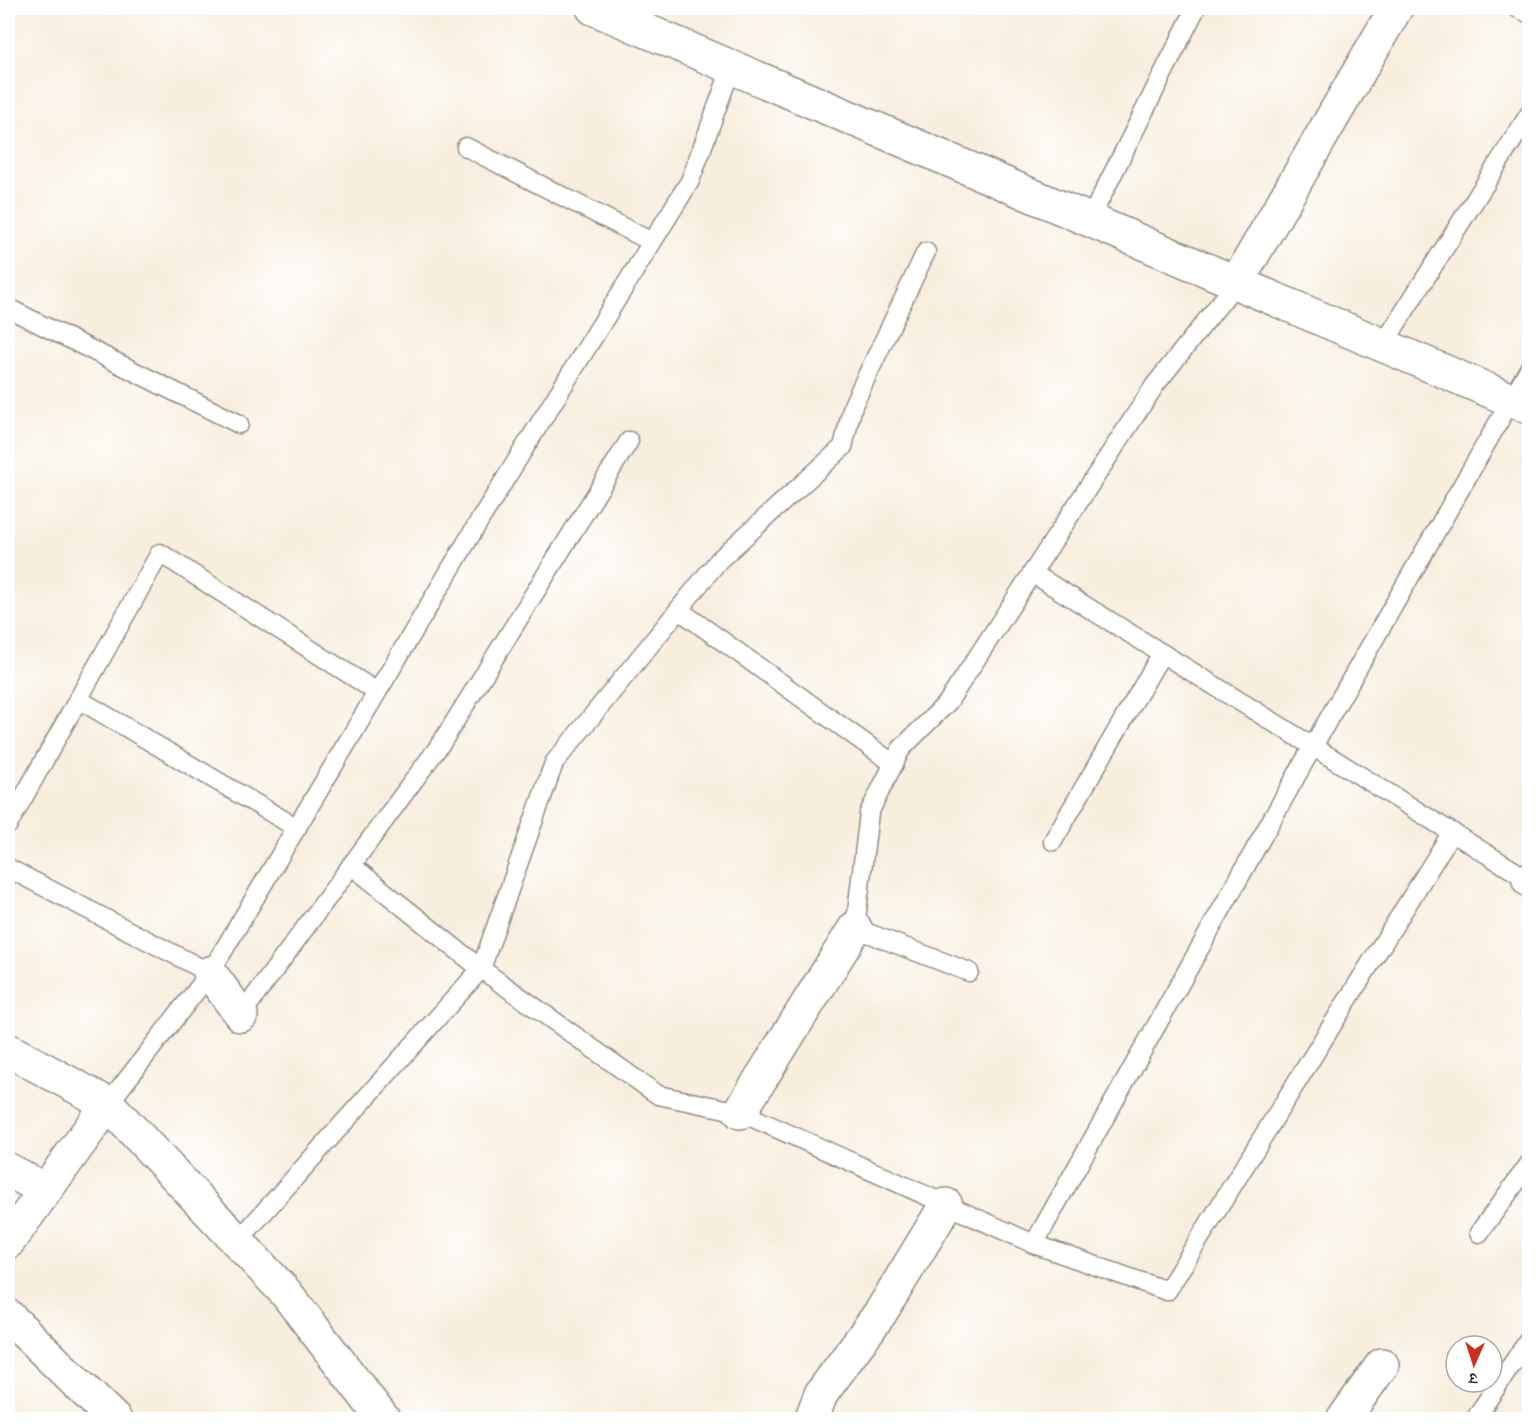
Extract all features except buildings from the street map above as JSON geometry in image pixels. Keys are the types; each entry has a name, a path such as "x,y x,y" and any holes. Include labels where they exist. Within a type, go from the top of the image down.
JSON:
{"street":[{"path":"593,8 1521,404"},
{"path":"1237,282 1396,8"},
{"path":"740,1112 855,927"},
{"path":"210,973 241,1015"},
{"path":"8,1050 108,1104 286,1293 384,1419"},
{"path":"8,1242 108,1104"},
{"path":"8,1170 45,1190"},
{"path":"811,1419 821,1394 881,1312 945,1205"},
{"path":"8,1316 115,1419"},
{"path":"1343,1419 1382,1365"}],"lane":[{"path":"1090,219 1195,8"},
{"path":"1517,8 1530,14"},
{"path":"108,1104 210,973 478,523 690,181 732,66"},
{"path":"1383,345 1530,113"},
{"path":"466,147 652,242"},
{"path":"238,1241 481,969 554,764 719,560 843,447 853,405 926,252"},
{"path":"969,972 855,927 869,813 901,749 948,702 1155,385 1237,282"},
{"path":"8,308 239,424"},
{"path":"1034,1244 1313,746 1521,404 1530,367"},
{"path":"241,1015 442,742 629,441"},
{"path":"8,825 160,553 377,692"},
{"path":"1032,573 1529,880"},
{"path":"679,610 894,764"},
{"path":"1053,841 1162,653"},
{"path":"78,699 297,828"},
{"path":"351,865 481,969 658,1095 740,1112 1034,1244 1167,1291 1452,832"},
{"path":"8,868 210,973"},
{"path":"1479,1233 1530,1163"},
{"path":"1474,1419 1530,1338"}]}
